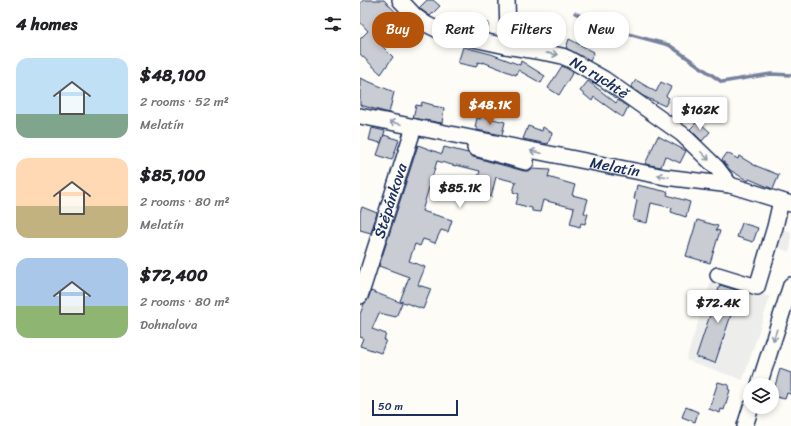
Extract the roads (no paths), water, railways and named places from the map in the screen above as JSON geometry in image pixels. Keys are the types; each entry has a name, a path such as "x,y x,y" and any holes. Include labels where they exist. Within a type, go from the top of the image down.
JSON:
{"street":[{"name":"Na rychtě","path":"400,0 415,16 438,30 462,37 497,44"},
{"path":"507,0 507,12"},
{"name":"Na rychtě","path":"517,48 562,56 604,79 682,134 717,168 730,185"},
{"name":"Melatín","path":"360,116 665,177 730,185 786,202"},
{"name":"Štěpánkova","path":"360,296 414,127"},
{"name":"Melatín","path":"437,131 448,141 526,162"},
{"path":"718,275 757,287 776,227 786,202"},
{"path":"760,378 791,284"},
{"path":"745,426 749,414"}],"waterway":[{"path":"629,34 669,45 722,82 771,74 791,75"}]}
